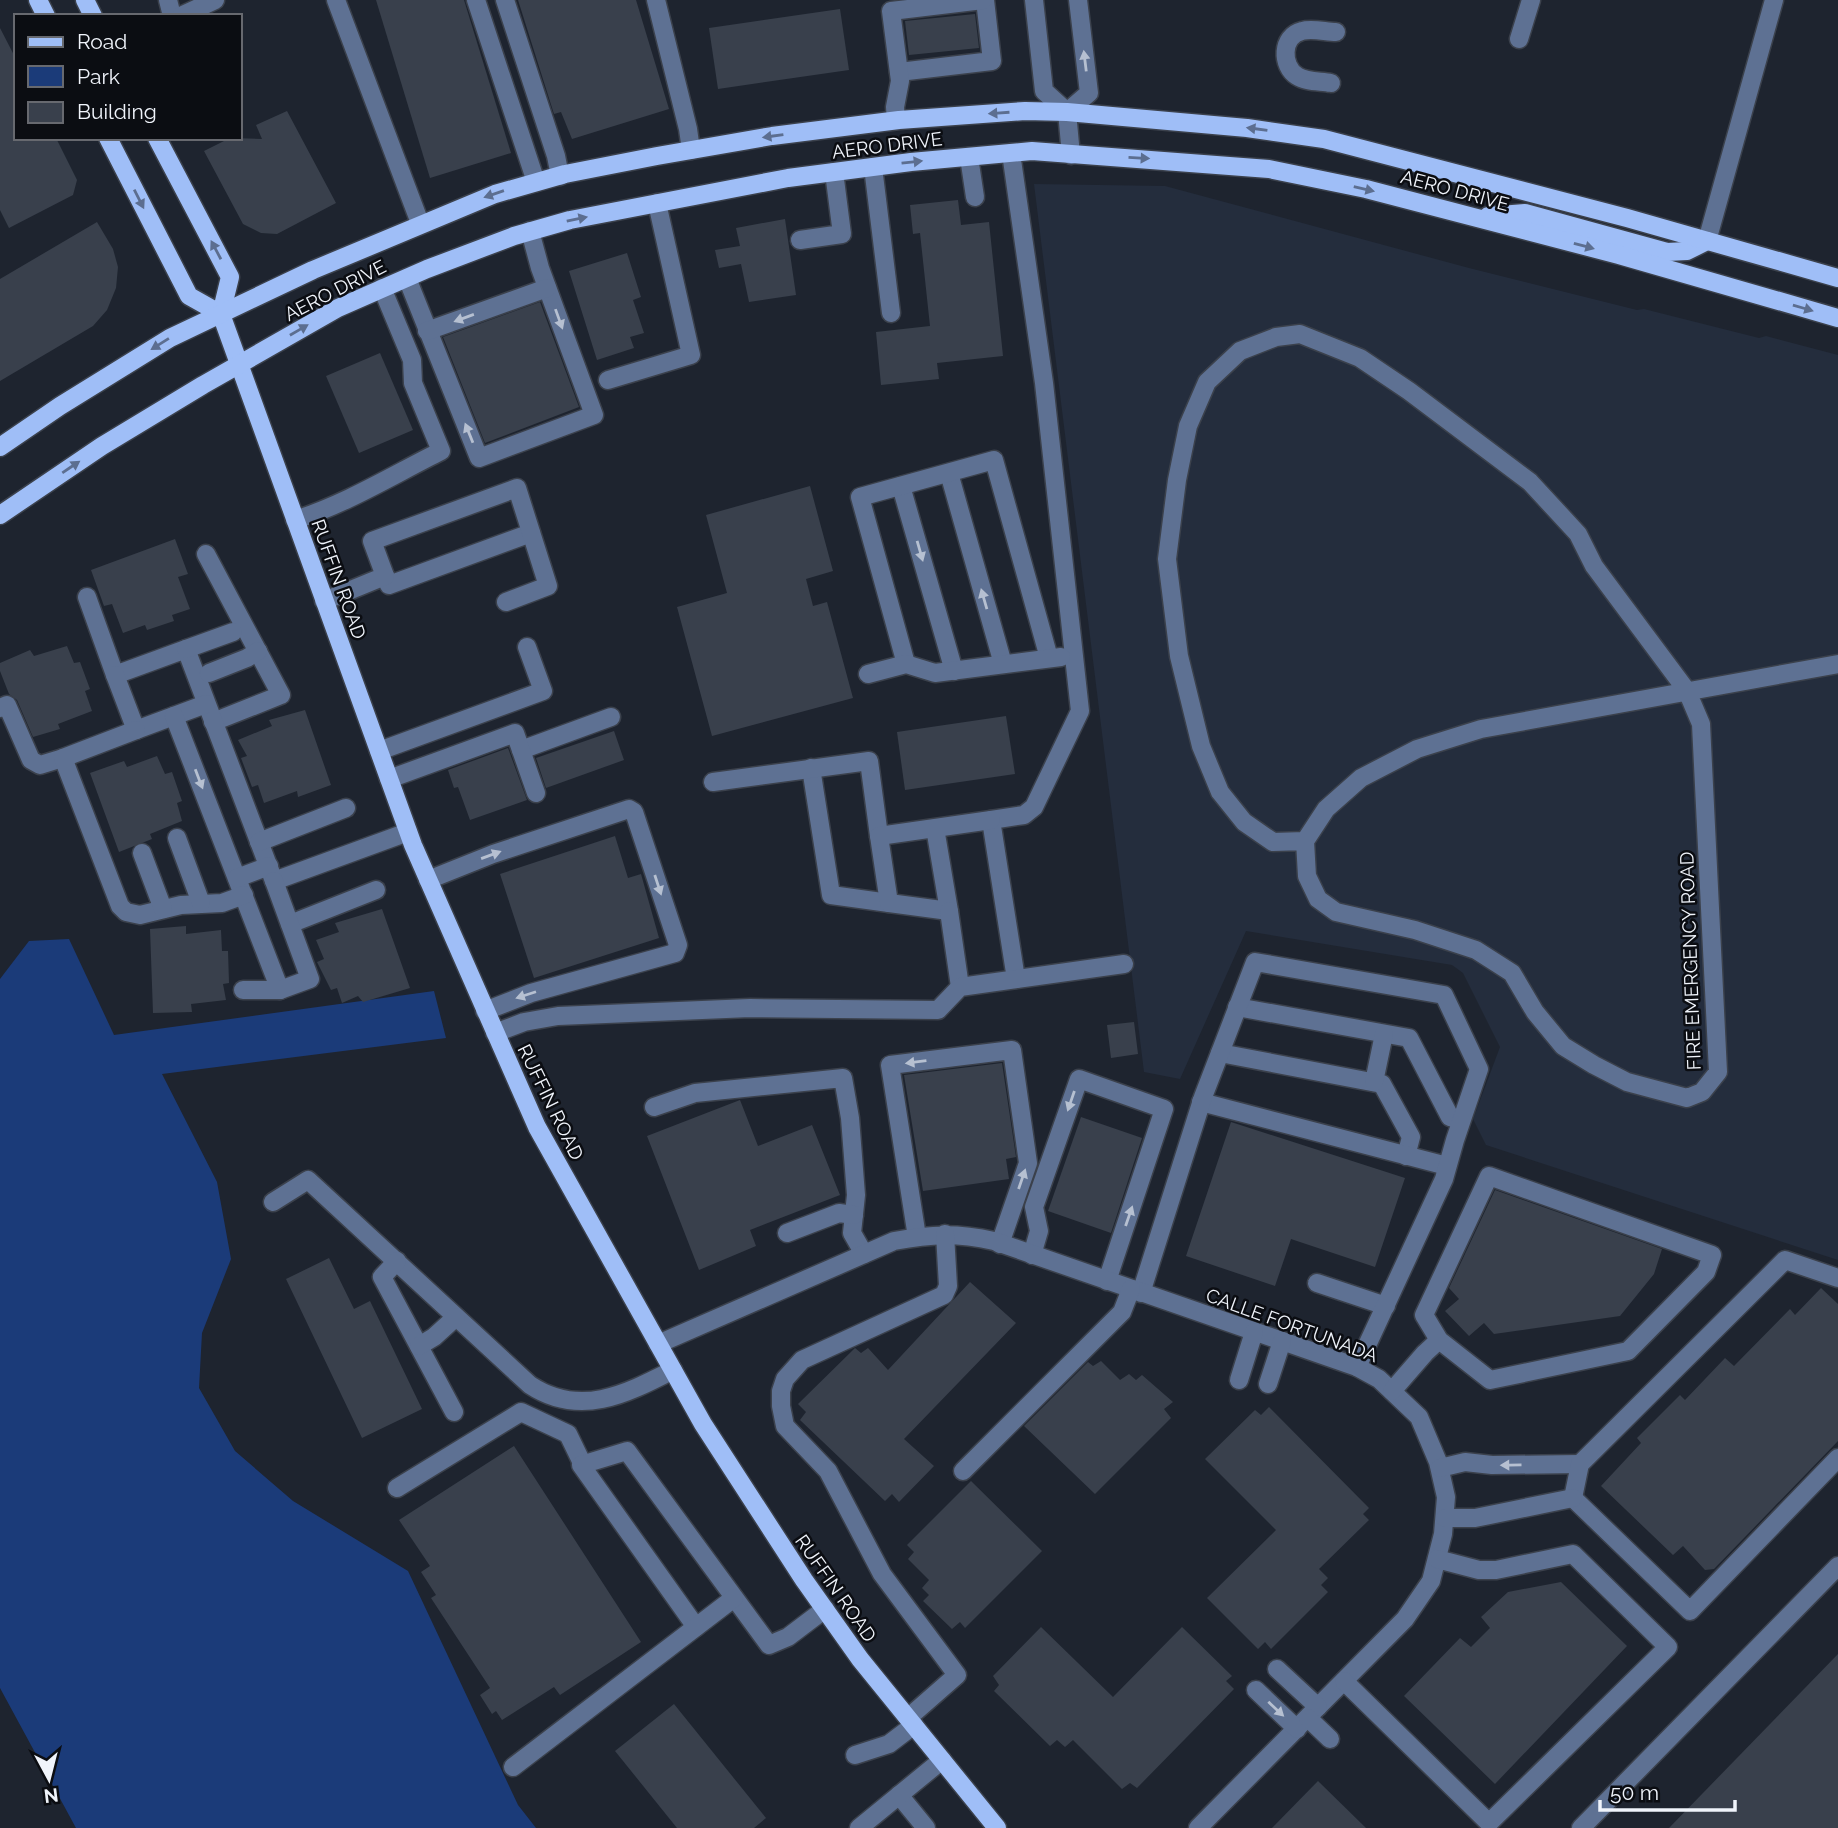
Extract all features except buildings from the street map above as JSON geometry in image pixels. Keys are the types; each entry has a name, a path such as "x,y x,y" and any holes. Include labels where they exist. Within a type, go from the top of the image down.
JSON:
{"main road":[{"name":"AERO DRIVE","path":"0,447 170,338 313,270 420,223 495,194 560,176 691,150 772,136 896,120 1025,111 1067,112 1247,128 1324,139 1838,278"},
{"path":"109,140 189,296 220,314 230,277 158,140"},
{"name":"AERO DRIVE","path":"0,516 102,446 239,364 338,308 407,278 530,231 570,220 788,178 873,167 1032,151 1269,169 1366,189 1619,254 1838,318"},
{"path":"1474,217 1525,213 1667,252 1687,251 1707,241"},
{"name":"RUFFIN ROAD","path":"220,314 408,832 537,1127 703,1424 860,1659 997,1828"}],"street":[{"path":"185,14 214,0"},
{"path":"336,0 420,223"},
{"path":"476,0 536,182"},
{"path":"505,0 556,156 560,176"},
{"path":"656,0 691,150"},
{"path":"896,120 895,107 901,81 899,72 891,11 984,0 992,61 899,72"},
{"path":"1034,0 1044,91 1067,112 1071,155"},
{"path":"1067,112 1089,93 1078,0"},
{"path":"1519,38 1531,0"},
{"path":"1707,241 1774,0"},
{"path":"1331,83 1296,76 1290,70 1285,53 1290,39 1304,30 1336,32"},
{"path":"879,836 1024,815 1034,807 1080,711 1044,383 1011,153"},
{"path":"969,157 975,197"},
{"path":"873,167 891,313"},
{"path":"800,240 842,234 834,172"},
{"path":"608,380 691,355 657,203"},
{"path":"407,278 479,458 594,415 547,288 530,231"},
{"path":"295,520 330,509 348,497 440,451 413,383 412,360 382,288"},
{"path":"427,331 547,288"},
{"name":"FIRE EMERGENCY ROAD","path":"1300,334 1360,358 1409,391 1530,482 1578,534 1594,566 1686,691 1701,724 1718,1072 1702,1092 1687,1098 1639,1086 1594,1065 1563,1046 1535,1012 1512,973 1476,950 1415,930 1336,912 1318,899 1307,876 1305,841 1273,842 1244,822 1220,792 1201,746 1179,656 1167,559 1177,480 1188,426 1207,382 1240,351 1276,337 1300,334"},
{"path":"906,664 860,497 994,460 1049,658"},
{"path":"949,473 1003,664"},
{"path":"901,486 954,671"},
{"path":"506,602 548,586 517,488 372,541 389,585 531,533"},
{"path":"206,554 281,695 213,722"},
{"path":"324,601 385,576"},
{"path":"87,597 136,730"},
{"path":"115,675 233,632"},
{"path":"379,751 543,691 527,647"},
{"path":"186,649 310,979 280,990 243,990"},
{"path":"209,673 247,659 258,651"},
{"path":"868,674 906,664 935,673 1075,655"},
{"path":"1305,841 1326,809 1361,778 1417,749 1481,729 1838,664"},
{"path":"0,708 7,705 31,760 40,765 206,704"},
{"path":"174,716 280,990"},
{"path":"521,750 611,717"},
{"path":"389,779 515,733 536,793"},
{"path":"63,758 120,906 126,912 140,915 201,903 222,903 408,832"},
{"path":"713,782 869,761 889,903"},
{"path":"811,768 831,895 949,911"},
{"path":"259,842 346,808"},
{"path":"428,880 493,854 629,809 634,812 678,945 675,954 531,993 485,1011"},
{"path":"991,820 1016,979"},
{"path":"935,828 960,987"},
{"path":"177,838 201,903"},
{"path":"142,853 163,909"},
{"path":"244,894 274,882"},
{"path":"290,924 376,890"},
{"path":"964,1471 1122,1312 1136,1291 1201,1102 1255,962 1444,995 1479,1069 1444,1179 1357,1367"},
{"path":"495,1033 524,1021 558,1016 750,1008 938,1010 960,987 1124,964"},
{"path":"1237,1007 1409,1038 1450,1117 1461,1121"},
{"path":"1374,1082 1384,1034"},
{"path":"917,1237 890,1065 1012,1050 1028,1163 1000,1244"},
{"path":"1220,1053 1382,1084 1411,1138 1406,1156"},
{"path":"654,1107 695,1093 843,1078 856,1195 852,1233 864,1254"},
{"path":"1032,1255 1040,1231 1034,1207 1079,1079 1164,1109 1107,1281"},
{"path":"1201,1102 1447,1166"},
{"path":"1489,1176 1712,1255 1706,1272 1628,1351 1490,1380 1439,1340 1424,1315 1489,1176"},
{"path":"273,1202 308,1180 530,1385 544,1394 556,1398 593,1401 614,1398 673,1370"},
{"path":"787,1233 839,1213 854,1214"},
{"path":"855,1755 889,1744 957,1675 882,1574 828,1471 785,1426 780,1406 781,1391 793,1368 812,1354 944,1294 948,1286 945,1234"},
{"name":"CALLE FORTUNADA","path":"658,1343 894,1241 945,1234 964,1235 1000,1244 1357,1367 1379,1379 1419,1417 1440,1468 1446,1497 1445,1518 1431,1581 1405,1619 1198,1828"},
{"path":"1573,1498 1580,1464 1785,1260 1838,1278"},
{"path":"397,1261 382,1277 454,1412"},
{"path":"1317,1283 1387,1306"},
{"path":"419,1346 434,1337 456,1317"},
{"path":"1239,1380 1254,1332"},
{"path":"1392,1391 1424,1353 1439,1340"},
{"path":"1268,1384 1282,1342"},
{"path":"397,1488 521,1412 568,1434 581,1465 696,1628"},
{"path":"583,1465 627,1451 769,1645 788,1637 825,1609"},
{"path":"1573,1498 1690,1611 1838,1458"},
{"path":"1440,1468 1465,1462 1492,1465 1580,1464"},
{"path":"1445,1518 1475,1518 1573,1498"},
{"path":"1344,1681 1489,1823 1668,1647 1573,1554 1496,1570 1468,1568 1437,1559"},
{"path":"1581,1828 1838,1566"},
{"path":"513,1767 734,1598"},
{"path":"1277,1669 1307,1718"},
{"path":"1256,1690 1307,1718 1330,1739"},
{"path":"859,1828 943,1760"},
{"path":"899,1795 926,1828"}],"shaded area":[{"path":"1034,184 1165,186 1469,268 1637,310 1644,309 1759,338 1766,336 1838,355 1838,1260 1486,1145 1473,1119 1500,1047 1463,973 1452,965 1246,931 1180,1079 1144,1072"}],"green space":[{"path":"69,939 114,1035 434,991 446,1038 162,1074 217,1182 231,1259 202,1333 199,1388 235,1451 293,1501 408,1571 518,1805 536,1828 76,1828 0,1688 0,979 29,941"}]}
